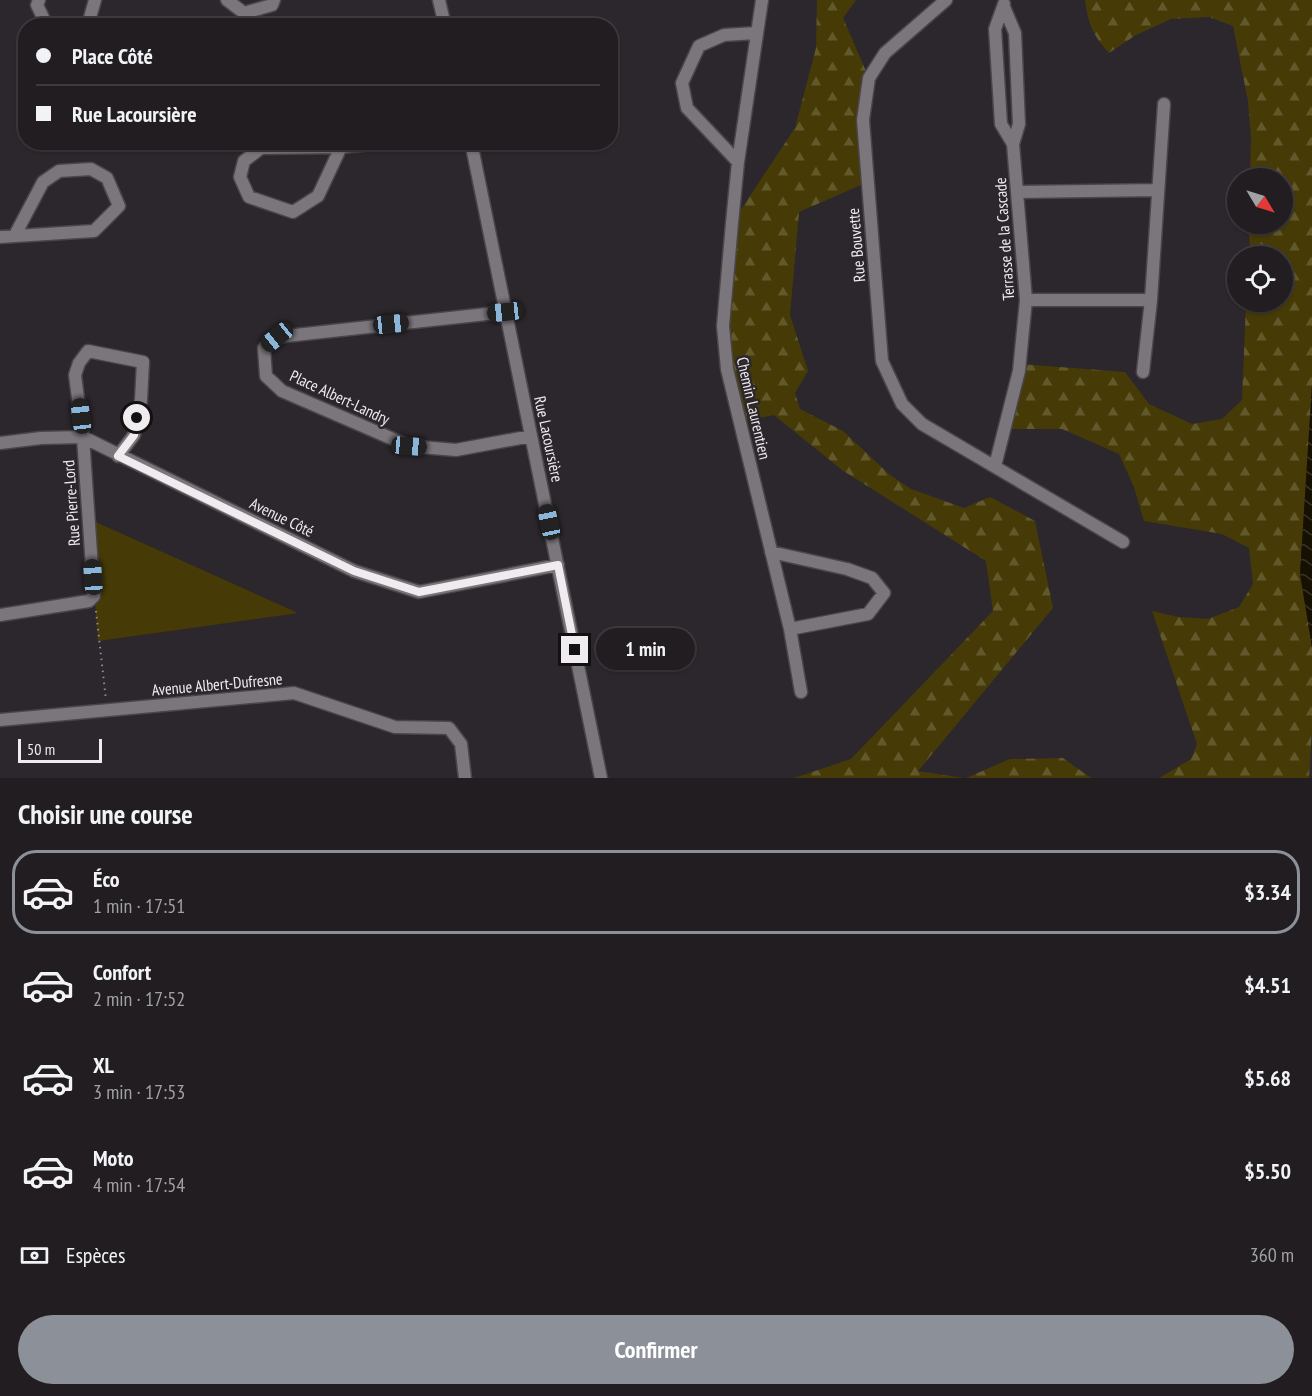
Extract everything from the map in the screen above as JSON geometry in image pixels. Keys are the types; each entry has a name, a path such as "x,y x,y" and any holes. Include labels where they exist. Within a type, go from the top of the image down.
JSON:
{"street":[{"path":"39,0 37,5 43,18"},
{"path":"90,18 95,0"},
{"path":"227,0 244,13 272,5 274,0"},
{"path":"439,0 443,18"},
{"name":"Chemin Laurentien","path":"762,0 738,162 723,326 727,369 790,629 801,692"},
{"name":"Rue Bouvette","path":"946,0 885,53 870,78 863,120 882,361 902,404 922,424 995,466"},
{"path":"991,0 1004,4"},
{"name":"Terrasse de la Cascade","path":"995,466 1019,371 1026,300 1013,144 1019,124 1015,33 1004,4"},
{"name":"Terrasse de la Cascade","path":"1004,4 995,29 1001,124 1013,144"},
{"path":"738,162 687,108 682,82 699,46 724,34 756,33"},
{"path":"1143,372 1151,300 1164,104"},
{"path":"258,150 244,161 240,177 249,197 293,212 318,196 339,150"},
{"name":"Rue Lacoursière","path":"473,150 601,778"},
{"path":"0,237 94,231 119,206 107,178 91,169 59,171 43,182 15,235"},
{"path":"1018,192 1158,190"},
{"path":"1026,300 1151,300"},
{"name":"Place Albert-Landry","path":"505,312 277,337 264,348 267,376 282,391 409,446 456,450 531,436"},
{"name":"Rue Pierre-Lord","path":"91,598 83,437 75,375 79,363 88,351 143,362 141,400 134,435 118,456"},
{"name":"Avenue Côté","path":"0,443 41,438 83,437 354,571 419,592 558,565"},
{"path":"995,466 1123,542"},
{"path":"771,552 847,568 872,578 884,592 868,614 790,629"},
{"path":"0,615 91,598"},
{"name":"Avenue Albert-Dufresne","path":"0,720 294,693 395,727 449,728 461,744 465,778"}],"path":[{"path":"91,598 108,710"}],"green space":[{"path":"817,0 856,0 843,18 869,78 868,182 799,212 790,315 808,371 795,393 800,409 843,431 890,475 911,489 964,508 990,497 1035,521 1053,608 918,771 963,778 794,778 851,759 993,611 986,561 842,470 774,415 740,422 727,369 732,223 795,128 816,48"},
{"path":"1085,0 1312,0 1312,385 1300,574 1312,647 1312,729 1309,778 1159,778 1191,759 1197,744 1152,611 1178,617 1208,619 1239,607 1253,584 1249,548 1222,534 1144,521 1134,487 1119,454 1062,429 1010,429 1020,364 1125,372 1149,404 1192,424 1222,419 1242,400 1246,312 1293,312 1293,246 1250,246 1249,234 1293,234 1293,168 1250,168 1248,101 1233,26 1209,17 1171,19 1136,35 1109,53 1092,29"},
{"path":"89,519 298,613 98,641"},
{"path":"1063,758 1091,778 966,778 1010,759"}],"water":[{"path":"1312,385 1312,647 1300,574"}],"route":[{"path":"137,418 134,435 118,456 354,571 419,592 558,565 575,650"}]}
